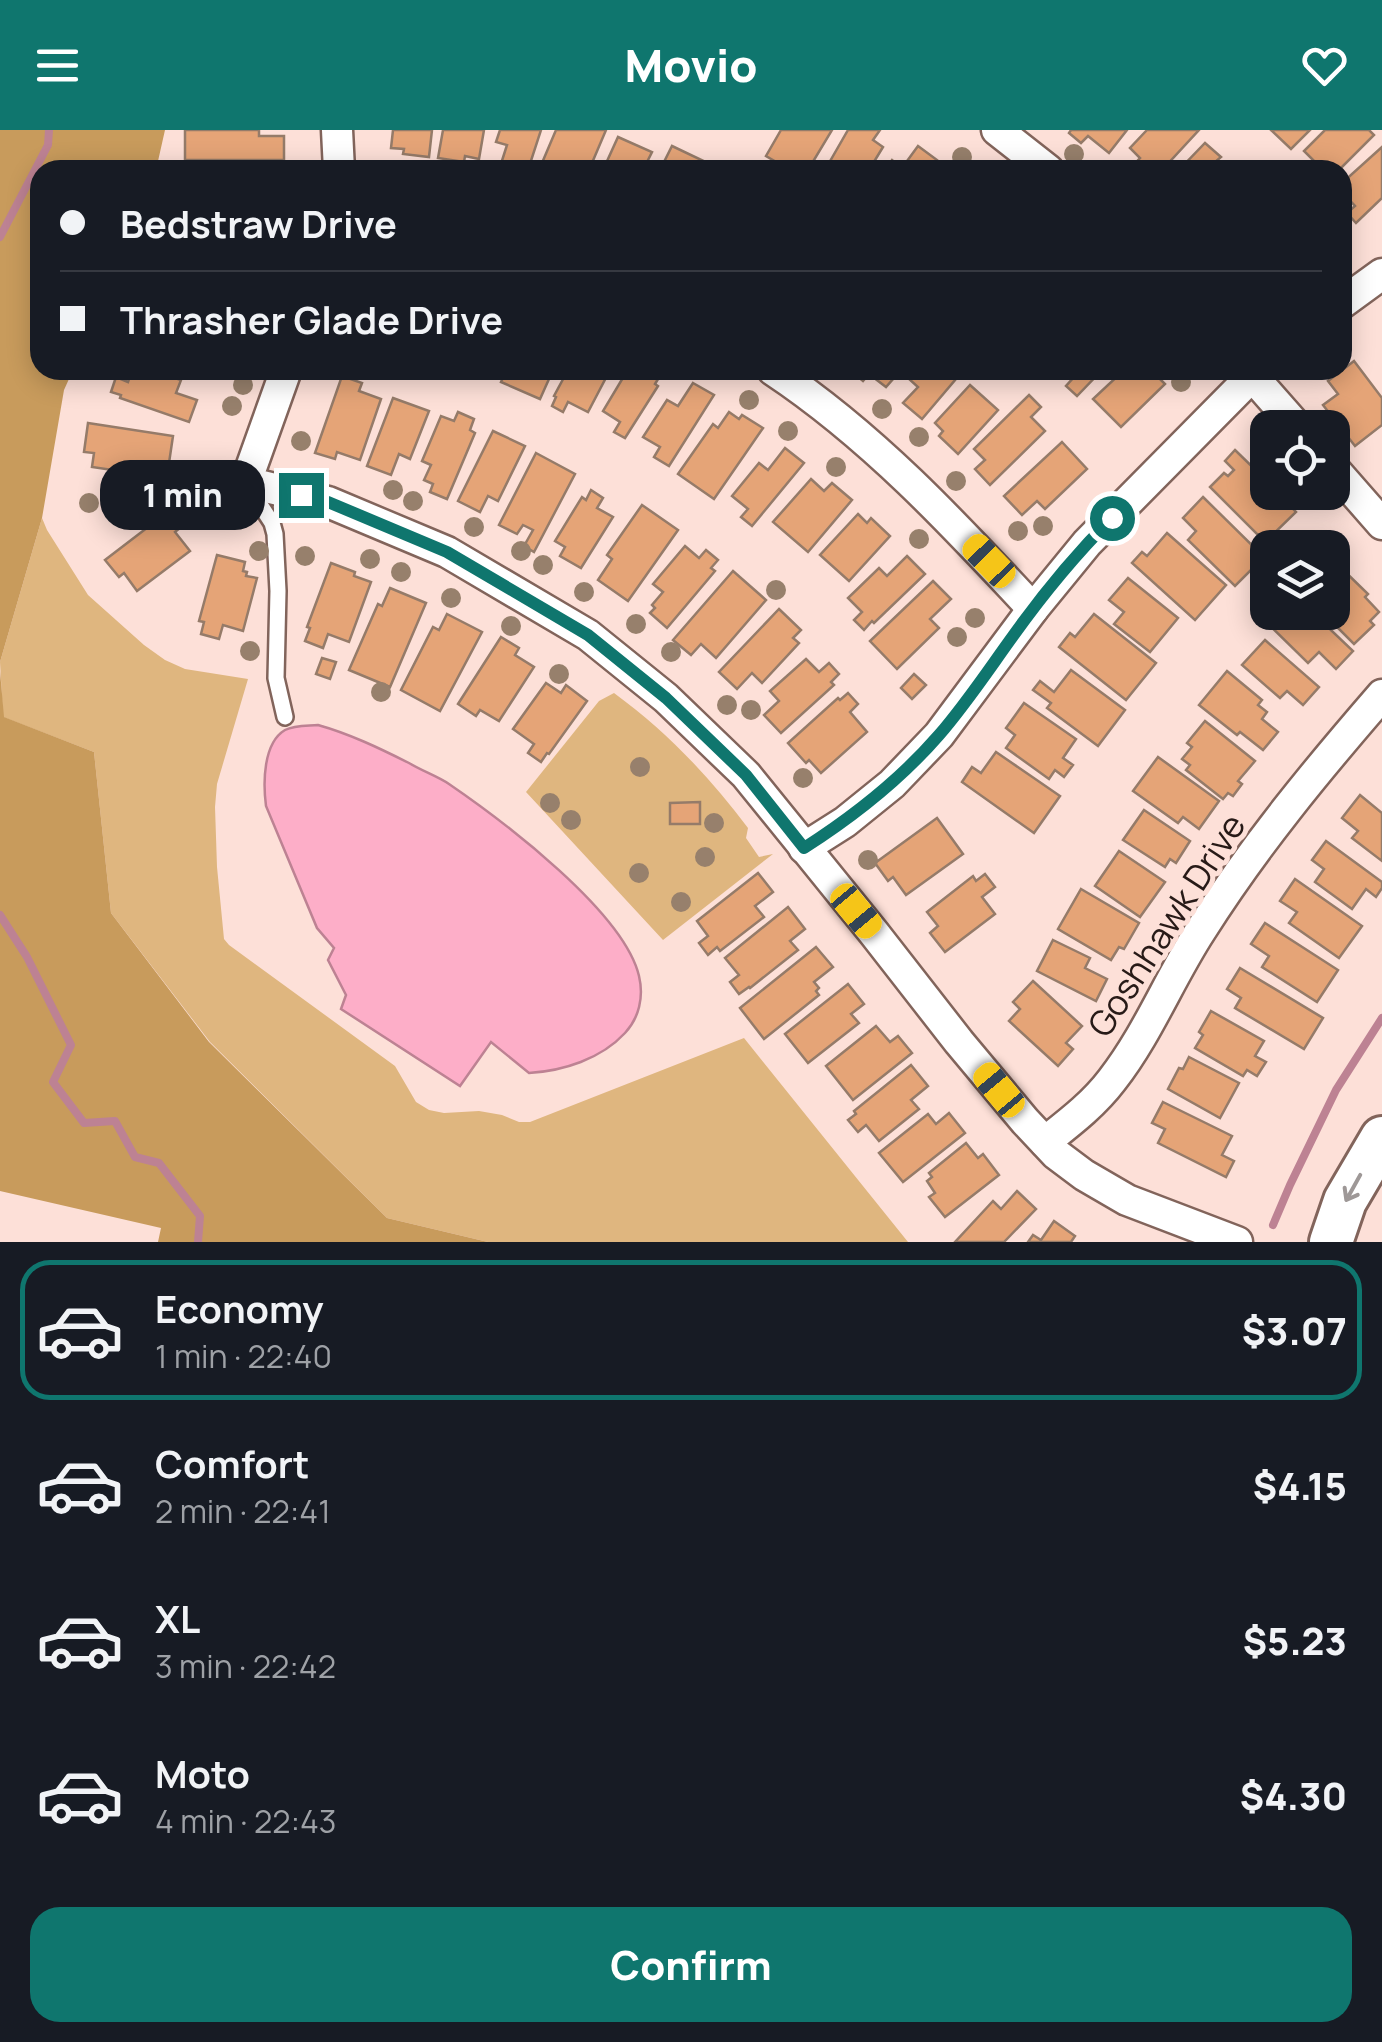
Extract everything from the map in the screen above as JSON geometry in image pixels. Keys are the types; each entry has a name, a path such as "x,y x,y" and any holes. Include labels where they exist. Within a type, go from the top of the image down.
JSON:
{"main road":[{"path":"1331,1242 1345,1201 1382,1138"}],"street":[{"path":"338,130 339,160"},
{"path":"997,130 1035,160"},
{"path":"1352,296 1382,274"},
{"path":"282,380 246,482 328,502 447,552 588,635 666,698 746,775 1024,1122 1056,1154 1127,1200 1237,1242"},
{"path":"786,380 865,441 1033,609"},
{"path":"804,848 845,822 892,784 928,747 1087,543 1244,380"},
{"path":"1259,380 1283,410"},
{"path":"1350,488 1382,524"},
{"name":"Goshhawk Drive","path":"1045,1142 1082,1113 1111,1081 1138,1042 1199,932 1234,882 1283,814 1382,695"}],"lane":[{"path":"246,482 275,534 276,678 285,717"}],"shaded area":[{"path":"0,130 165,130 158,160 30,160 30,380 68,380 42,518 0,662"},
{"path":"42,518 88,595 144,645 185,669 248,679 217,784 217,867 224,939 395,1066 416,1102 444,1113 479,1111 530,1122 744,1038 908,1242 488,1242 387,1218 210,1042 111,913 94,752 3,717 0,662"},
{"path":"0,671 4,717 94,752 111,913 209,1042 387,1218 488,1242 158,1242 161,1228 0,1191"},
{"path":"614,693 669,739 718,790 748,828 746,838 759,857 773,854 663,940 526,792 599,701"},
{"path":"318,725 375,747 449,784 529,844 587,897 629,951 639,976 639,1007 625,1033 605,1050 581,1062 529,1073 491,1042 460,1086 341,1009 346,995 328,960 334,948 317,928 265,797 266,764 272,744 285,730"}],"building":[{"path":"185,130 259,130 259,136 284,136 284,160 185,160"},
{"path":"393,130 432,130 429,157 403,154 404,149 391,148"},
{"path":"443,130 484,130 479,159 438,158"},
{"path":"500,130 541,130 531,160 502,160 507,145 496,142"},
{"path":"556,130 606,130 593,160 543,160"},
{"path":"781,130 832,130 814,160 773,160 766,156"},
{"path":"848,130 880,130 873,140 883,147 875,160 831,160"},
{"path":"1127,130 1109,153 1088,136 1081,143 1069,133"},
{"path":"1147,130 1199,130 1171,160 1138,160 1130,148"},
{"path":"1271,130 1310,130 1291,149"},
{"path":"1325,130 1369,130 1374,135 1349,160 1313,160 1304,151"},
{"path":"618,137 652,152 648,160 608,160"},
{"path":"1205,143 1221,157 1217,160 1189,160"},
{"path":"672,146 702,160 665,160"},
{"path":"918,146 937,160 908,160"},
{"path":"1382,147 1382,198 1356,223 1352,219 1355,206 1352,174"},
{"path":"1354,361 1382,398 1382,425 1355,446 1350,440 1350,410 1327,410 1323,405 1338,394 1328,381 1352,380"},
{"path":"115,380 181,380 176,393 197,400 189,422 111,392"},
{"path":"341,380 362,383 359,391 381,399 360,460 337,452 335,459 315,453"},
{"path":"502,380 549,380 540,399"},
{"path":"563,380 605,380 588,412 568,402 563,412 552,406"},
{"path":"622,380 657,380 658,386 625,438 614,432 620,422 603,411"},
{"path":"910,380 955,380 922,419 903,403 918,387"},
{"path":"1071,380 1092,380 1077,396 1066,386"},
{"path":"1113,380 1161,380 1165,384 1121,427 1093,399"},
{"path":"693,383 714,395 669,466 654,457 660,447 643,437 667,400 678,406"},
{"path":"970,385 998,410 958,454 939,436 943,431 935,423"},
{"path":"1029,395 1041,407 1031,417 1045,431 990,485 975,469 985,460 974,449"},
{"path":"393,398 429,411 410,459 399,454 391,475 367,466"},
{"path":"458,412 474,419 470,430 475,433 447,499 430,492 433,484 424,480 431,465 422,461 441,416 454,421"},
{"path":"729,412 763,428 714,499 678,474 713,424 718,428"},
{"path":"88,423 173,436 169,463 165,462 163,473 153,472 153,476 92,467 94,453 84,452"},
{"path":"493,431 525,446 498,501 488,496 480,512 458,501"},
{"path":"1062,442 1087,469 1045,509 1037,501 1022,515 1004,496"},
{"path":"785,448 804,463 752,526 741,517 748,509 732,496 759,463 768,470"},
{"path":"1235,450 1250,465 1250,510 1296,512 1277,530 1253,530 1210,487 1224,473 1228,476 1234,470 1225,461"},
{"path":"536,453 575,474 534,552 524,546 533,530 523,525 517,534 499,525"},
{"path":"811,479 824,491 832,483 852,500 808,552 773,522"},
{"path":"591,490 603,498 597,508 613,517 581,568 560,556 565,547 555,541 582,497 586,500"},
{"path":"1203,497 1250,543 1250,571 1235,586 1188,540 1196,531 1183,518"},
{"path":"642,505 678,530 628,601 598,580 612,559 607,555"},
{"path":"169,511 181,527 175,532 190,551 137,591 124,573 119,577 105,560"},
{"path":"858,514 867,523 871,518 890,536 849,581 820,555"},
{"path":"1167,533 1226,585 1195,620 1132,563 1142,552 1147,556"},
{"path":"685,546 699,558 706,550 718,560 711,568 715,571 667,628 650,613 663,592 653,584"},
{"path":"217,555 245,562 246,576 257,578 243,631 223,625 219,639 201,634 204,622 199,621"},
{"path":"907,556 925,574 864,630 854,620 862,612 848,598 879,568 887,576"},
{"path":"331,563 371,582 349,642 328,634 323,648 305,641"},
{"path":"733,571 766,600 716,658 701,644 691,655 673,640"},
{"path":"1350,576 1379,612 1370,621 1374,625 1354,644 1340,630 1350,630"},
{"path":"1128,578 1178,618 1150,652 1114,624 1124,612 1109,600"},
{"path":"933,581 951,599 930,619 939,628 897,669 870,641"},
{"path":"390,588 426,603 390,687 349,670 378,604 382,606"},
{"path":"779,609 801,630 793,638 799,643 762,683 752,673 737,689 719,672"},
{"path":"447,614 482,632 440,711 401,690 433,627 439,630"},
{"path":"1094,614 1156,663 1126,700 1059,647 1070,633 1075,637"},
{"path":"1274,630 1331,630 1353,651 1336,669 1319,652 1308,663"},
{"path":"501,637 519,648 515,655 534,667 499,721 480,710 476,716 458,704"},
{"path":"1265,640 1319,687 1303,705 1287,691 1280,698 1242,665"},
{"path":"322,658 336,662 330,679 316,674"},
{"path":"806,659 819,672 829,663 839,674 831,682 834,685 781,733 764,715 779,701 770,691"},
{"path":"1071,670 1125,710 1098,746 1047,708 1051,703 1033,690 1040,681 1054,692"},
{"path":"1227,671 1262,700 1258,705 1267,712 1262,719 1278,732 1263,750 1199,705"},
{"path":"914,674 926,685 912,699 901,688"},
{"path":"546,683 561,693 566,685 587,701 541,762 528,753 534,744 513,729"},
{"path":"848,693 858,704 850,712 867,732 821,773 788,743"},
{"path":"1024,703 1076,739 1063,758 1073,765 1064,777 1055,770 1049,779 1006,748 1015,735 1006,728"},
{"path":"1205,721 1255,761 1238,781 1242,784 1233,796 1228,793 1223,799 1186,770 1190,765 1182,759 1192,747 1187,743"},
{"path":"996,752 1060,796 1034,833 962,782 972,767 981,773"},
{"path":"1158,757 1219,801 1199,829 1183,817 1178,823 1133,791"},
{"path":"1360,795 1382,813 1382,861 1352,838 1358,831 1342,818"},
{"path":"700,802 700,824 670,824 670,803"},
{"path":"1144,810 1190,841 1176,863 1170,859 1165,867 1123,840"},
{"path":"937,818 963,854 906,895 893,877 888,881 875,863"},
{"path":"1326,841 1382,882 1376,897 1366,889 1352,909 1315,882 1324,869 1312,860"},
{"path":"1119,851 1165,882 1140,917 1095,886"},
{"path":"758,873 773,892 755,906 764,917 720,951 717,947 708,955 699,943 708,936 697,921"},
{"path":"985,874 995,887 982,897 995,914 945,952 930,933 938,926 927,912 973,876 976,881"},
{"path":"1295,879 1362,926 1339,958 1289,923 1297,912 1280,901"},
{"path":"1081,889 1139,923 1124,949 1119,947 1111,960 1058,929"},
{"path":"788,907 805,929 790,941 798,950 739,994 730,982 739,975 725,958"},
{"path":"1265,923 1338,970 1317,1002 1262,967 1269,956 1251,944"},
{"path":"1053,940 1090,958 1085,968 1107,979 1096,1001 1037,971"},
{"path":"816,947 833,967 814,982 819,995 764,1039 740,1008"},
{"path":"1240,968 1323,1018 1304,1049 1235,1008 1241,998 1227,989"},
{"path":"1033,981 1082,1026 1066,1043 1073,1049 1058,1066 1009,1021 1020,1009 1013,1002"},
{"path":"848,984 864,1004 851,1014 859,1023 808,1063 785,1034"},
{"path":"1211,1011 1264,1041 1255,1056 1266,1062 1257,1076 1247,1070 1243,1076 1195,1048"},
{"path":"876,1026 890,1042 898,1036 912,1053 853,1100 826,1066"},
{"path":"1189,1057 1239,1083 1220,1118 1168,1089"},
{"path":"911,1065 928,1086 911,1100 919,1109 879,1141 866,1125 858,1132 848,1120 856,1114 854,1111"},
{"path":"1163,1102 1232,1136 1222,1155 1234,1161 1226,1177 1158,1143 1165,1129 1152,1123"},
{"path":"949,1113 965,1133 903,1182 879,1153 928,1114 936,1124"},
{"path":"966,1143 978,1158 983,1154 999,1175 945,1217 929,1197 935,1193 927,1181 932,1177 929,1173"},
{"path":"1017,1191 1036,1209 1004,1242 955,1242 993,1201 1001,1209"},
{"path":"1054,1221 1075,1236 1071,1242 1028,1242 1033,1235 1041,1240"}],"waterway":[{"path":"40,160 48,145 49,130"},
{"path":"0,237 30,180"},
{"path":"0,915 27,957 71,1045 53,1082 84,1123 115,1121 135,1157 159,1163 200,1216 198,1242"},
{"path":"1273,1225 1336,1090 1382,1018"}],"route":[{"path":"301,495 328,502 447,552 588,635 666,698 746,775 804,848 845,822 892,784 939,735 1033,609 1112,518"}]}
